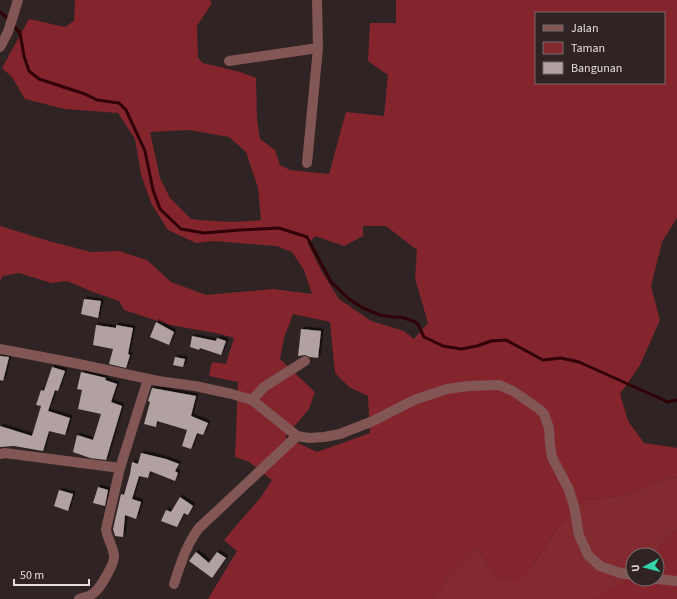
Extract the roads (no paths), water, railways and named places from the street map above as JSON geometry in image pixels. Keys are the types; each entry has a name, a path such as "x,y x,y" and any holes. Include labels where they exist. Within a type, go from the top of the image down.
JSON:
{"street":[{"path":"0,47 8,32 18,0"},
{"path":"307,163 318,48 317,0"},
{"path":"229,61 318,48"},
{"path":"0,349 148,379 195,386 232,394 252,400 296,436 309,438 324,438 340,434 373,421 414,400 447,389 468,386 499,385 513,391 544,414 549,428 552,457 570,495 574,506 579,535 588,555 600,566 625,574"},
{"path":"252,400 264,387 305,361"},
{"path":"79,599 96,591 114,562 114,554 106,529 120,468 148,379"},
{"path":"174,584 184,552 190,539 199,528 296,436"},
{"path":"0,454 5,452 120,468"},
{"path":"665,580 677,581"}],"waterway":[{"path":"0,12 20,33 24,56 29,71 39,79 85,94 97,100 119,103 126,110 145,151 153,190 160,209 181,229 204,233 279,228 307,237 331,282 349,299 363,308 380,315 401,317 413,321 418,324 424,337 443,346 461,349 477,346 491,341 506,340 543,360 561,358 579,362 668,402 677,400"}]}
